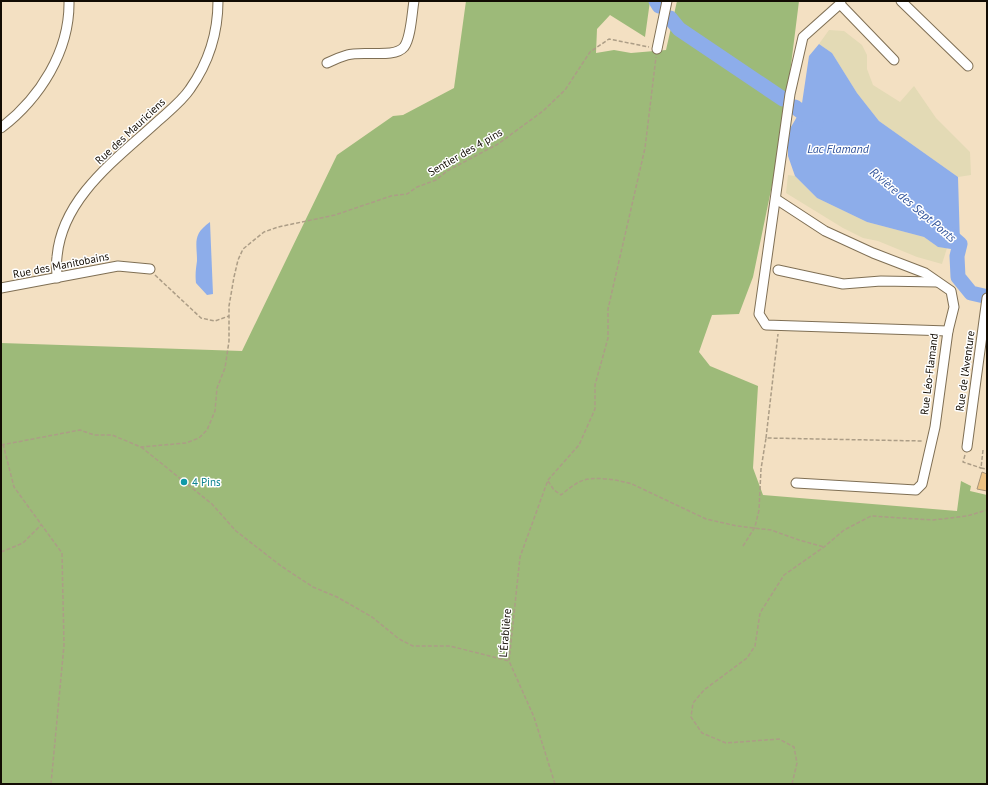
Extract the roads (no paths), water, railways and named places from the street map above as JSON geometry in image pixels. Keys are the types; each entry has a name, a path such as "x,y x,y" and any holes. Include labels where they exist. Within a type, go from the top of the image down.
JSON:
{"street":[{"path":"1,128 28,104 48,77 60,50 70,21 69,1"},
{"name":"Rue des Mauriciens","path":"57,278 57,256 66,223 81,195 189,90 203,68 213,45 216,30 218,1"},
{"path":"327,63 347,54 365,52 398,52 408,40 414,1"},
{"path":"657,49 667,1"},
{"path":"901,1 968,66"},
{"path":"894,60 840,3 803,37 790,94 776,199 825,231 873,253 925,273 951,291 954,307 948,331"},
{"name":"Rue Léo-Flamand","path":"776,199 759,314 766,325 948,331 931,452 922,484 916,490 796,483"},
{"name":"Rue des Manitobains","path":"1,288 118,266 150,269"},
{"path":"778,270 843,284 881,281 938,282"},
{"name":"Rue de l'Aventure","path":"967,447 987,298"}],"water":[{"name":"Lac Flamand","path":"819,44 832,53 857,93 879,121 958,177 960,244 951,249 938,247 924,237 867,222 817,198 795,176 788,156 788,132 801,110 809,56"},
{"path":"210,222 213,294 207,295 196,283 196,244 200,231"}],"waterway":[{"name":"Rivière des Sept Ponts","path":"656,1 659,6"},
{"name":"Rivière des Sept Ponts","path":"670,18 679,29 783,99"},
{"name":"Rivière des Sept Ponts","path":"795,107 816,123"},
{"name":"Rivière des Sept Ponts","path":"945,231 960,244 957,256 958,277 971,293 984,296"}],"place":[{"name":"4 Pins","path":"184,482"}]}
